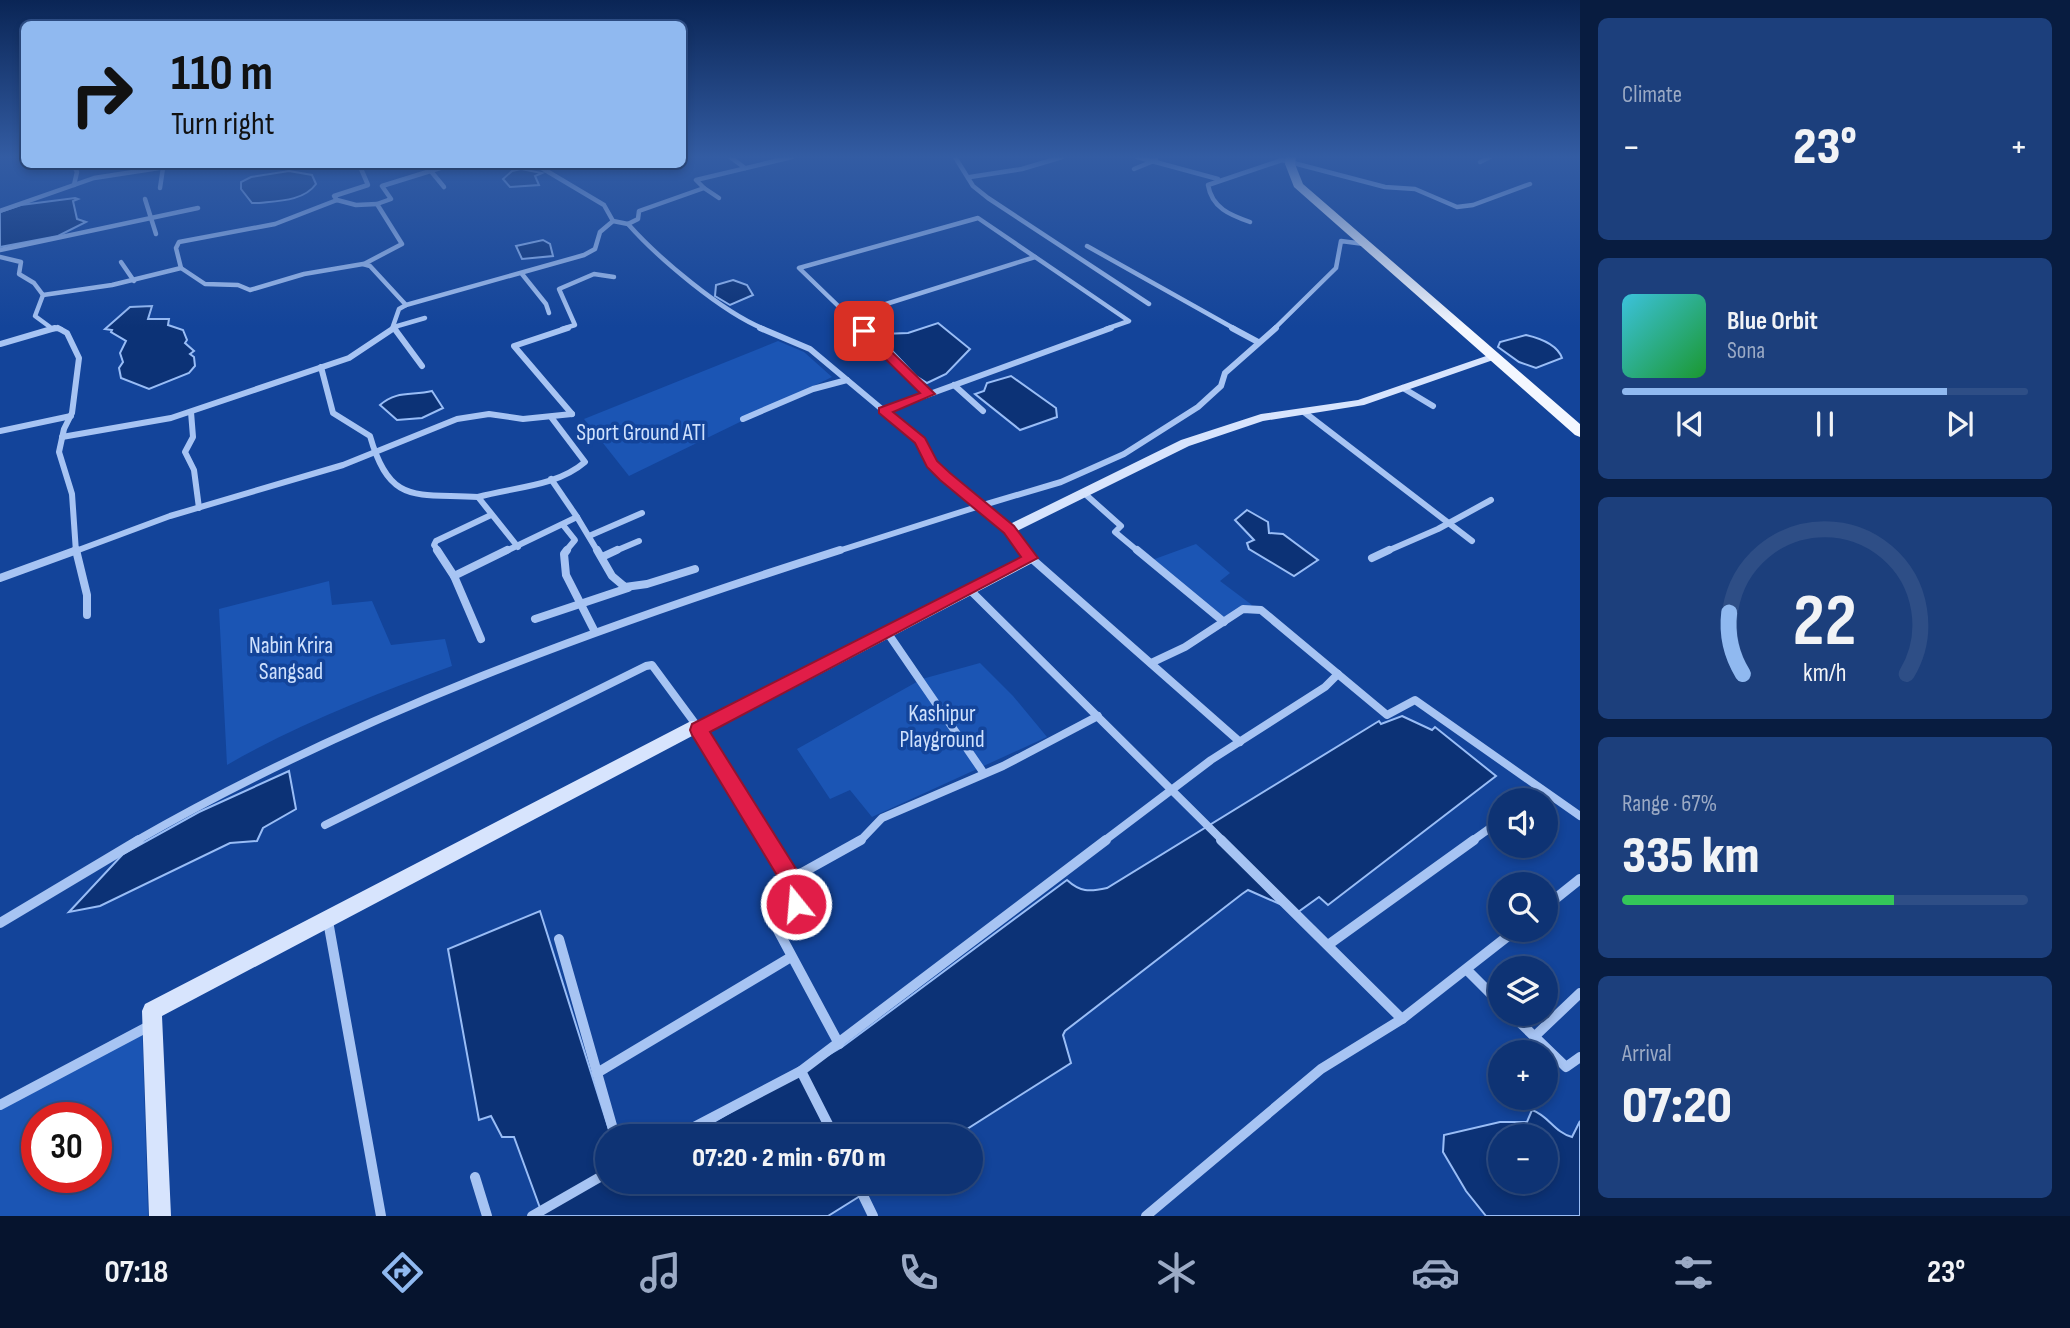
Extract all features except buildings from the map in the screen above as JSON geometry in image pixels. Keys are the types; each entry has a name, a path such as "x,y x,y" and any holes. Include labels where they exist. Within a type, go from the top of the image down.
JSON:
{"main road":[{"path":"1330,214 1580,432"}],"street":[{"path":"150,214 156,233"},
{"path":"0,250 168,214"},
{"path":"301,214 275,224 179,242 176,248 181,268 205,284 238,285 250,290 304,274 363,264 402,244 383,214"},
{"path":"609,214 613,221 628,224 645,243 744,321 810,349 920,441 932,464 1009,530 1031,558 1240,742"},
{"path":"628,224 638,219 639,214"},
{"path":"1012,214 1149,304"},
{"path":"1228,214 1251,222"},
{"path":"883,411 1129,321 978,218 799,268 929,394"},
{"path":"394,327 399,309 406,305 584,255 595,249 600,232 613,221"},
{"path":"0,923 68,879 314,748 421,701 595,632 1061,482 1124,454 1198,407 1221,386 1225,373 1301,306 1336,268 1342,247 1340,241 1364,244"},
{"path":"1087,246 1258,342"},
{"path":"0,257 21,262 19,274 34,283 43,295"},
{"path":"848,316 1035,257"},
{"path":"121,262 134,281"},
{"path":"363,264 370,266 406,305"},
{"path":"43,295 134,281 181,268"},
{"path":"522,274 546,304 549,313"},
{"path":"0,578 198,508 343,465 420,433 472,416 489,414 523,419 572,414 514,346 575,325 559,289 594,274 614,277"},
{"path":"43,295 35,316 50,327"},
{"path":"62,437 191,412 239,393 349,358 394,327 425,318"},
{"path":"0,344 57,327 67,333 79,358 71,416 59,452 72,495 76,551 87,595 87,615"},
{"path":"394,327 422,366"},
{"path":"1009,530 1185,443 1261,418 1360,403 1492,357"},
{"path":"321,368 333,413 370,436 378,466 409,494 478,497 574,471 585,462 551,417"},
{"path":"743,419 813,388 847,380"},
{"path":"954,385 983,411"},
{"path":"1404,388 1433,406"},
{"path":"191,412 193,437 186,452 194,470 198,508"},
{"path":"1304,412 1472,541"},
{"path":"0,431 71,416"},
{"path":"551,479 618,583 632,587"},
{"path":"1084,494 1121,526 1115,533 1224,622"},
{"path":"478,497 518,547"},
{"path":"1372,558 1491,500"},
{"path":"589,536 642,513"},
{"path":"481,639 454,576 435,545 436,541 491,514"},
{"path":"454,576 577,517"},
{"path":"564,525 575,540 565,554 566,575 595,632"},
{"path":"602,557 639,541"},
{"path":"160,1216 152,1011 1031,558"},
{"path":"535,619 695,569"},
{"path":"970,590 1402,1019"},
{"path":"1151,663 1185,647 1243,609 1261,611 1387,715 1415,700 1540,788"},
{"path":"887,632 983,772"},
{"path":"325,825 652,665 660,672 698,728 791,879 796,904 776,915 773,921 839,1044"},
{"path":"700,1124 802,1071 1211,760 1325,687 1338,674"},
{"path":"791,879 858,843 883,818 983,772 1003,766 1098,716"},
{"path":"1558,801 1580,816"},
{"path":"1328,945 1488,830"},
{"path":"1558,897 1580,879"},
{"path":"328,920 380,1216"},
{"path":"558,939 612,1124"},
{"path":"1146,1216 1321,1069 1402,1019 1501,942"},
{"path":"597,1073 791,957"},
{"path":"1466,970 1488,991"},
{"path":"1534,1037 1580,993"},
{"path":"0,1105 152,1025"},
{"path":"1523,1026 1566,1068 1580,1057"},
{"path":"802,1071 828,1124"},
{"path":"475,1177 487,1216"},
{"path":"531,1216 595,1180"},
{"path":"862,1194 873,1216"}],"green space":[{"name":"Sport Ground ATI","path":"778,341 804,352 832,377 629,476 584,419"},
{"path":"1196,544 1230,573 1220,581 1252,605 1225,621 1152,560"},
{"name":"Nabin Krira Sangsad","path":"329,581 332,605 372,601 391,645 445,639 452,666 337,711 281,736 227,765 219,609"},
{"name":"Kashipur Playground","path":"980,663 1013,696 1047,737 872,817 850,790 830,799 797,749 922,679"},
{"path":"142,1025 148,1216 0,1216 0,1106"}],"shaded area":[{"path":"0,214 76,214 77,219 86,222 58,236 0,247"},
{"path":"543,240 550,244 553,256 522,259 516,246"},
{"path":"733,280 747,285 753,295 730,305 715,296 716,285"},
{"path":"152,306 148,319 169,319 168,325 183,330 187,340 185,343 194,351 190,354 194,357 195,366 189,373 149,389 121,378 119,368 123,362 120,353 126,341 111,332 112,330 105,329 130,307"},
{"path":"938,323 970,349 946,374 927,383 916,376 879,337 882,334 908,333"},
{"path":"1526,335 1552,345 1562,358 1536,368 1519,362 1498,347 1500,342"},
{"path":"1011,376 1056,408 1057,417 1020,430 975,394 984,391 987,383"},
{"path":"432,391 443,408 422,418 397,420 380,405 399,395"},
{"path":"1247,510 1268,522 1269,533 1283,534 1318,560 1294,576 1249,549 1247,543 1254,540 1235,520"},
{"path":"1402,716 1432,730 1435,727 1496,776 1328,905 1319,897 1298,912 1248,890 1242,894 1065,1031 1063,1035 1071,1063 975,1124 710,1124 842,1047 1067,880 1085,890 1107,888 1379,721 1381,724"},
{"path":"289,771 296,809 263,828 257,841 230,843 100,906 69,912 123,854 199,812"},
{"path":"540,911 607,1124 595,1124 595,1194 863,1194 828,1216 543,1216 514,1137 502,1137 491,1116 479,1120 448,949"},
{"path":"1532,1110 1552,1124 1491,1124 1527,1122"},
{"path":"1580,1121 1580,1216 1486,1216 1466,1191 1443,1152 1444,1135 1488,1125 1488,1194 1558,1194 1558,1129 1572,1137"}],"route":[{"path":"796,904 797,897 791,879 698,730 1031,558 1009,530 932,464 920,441 883,411 929,394 864,331"}]}
